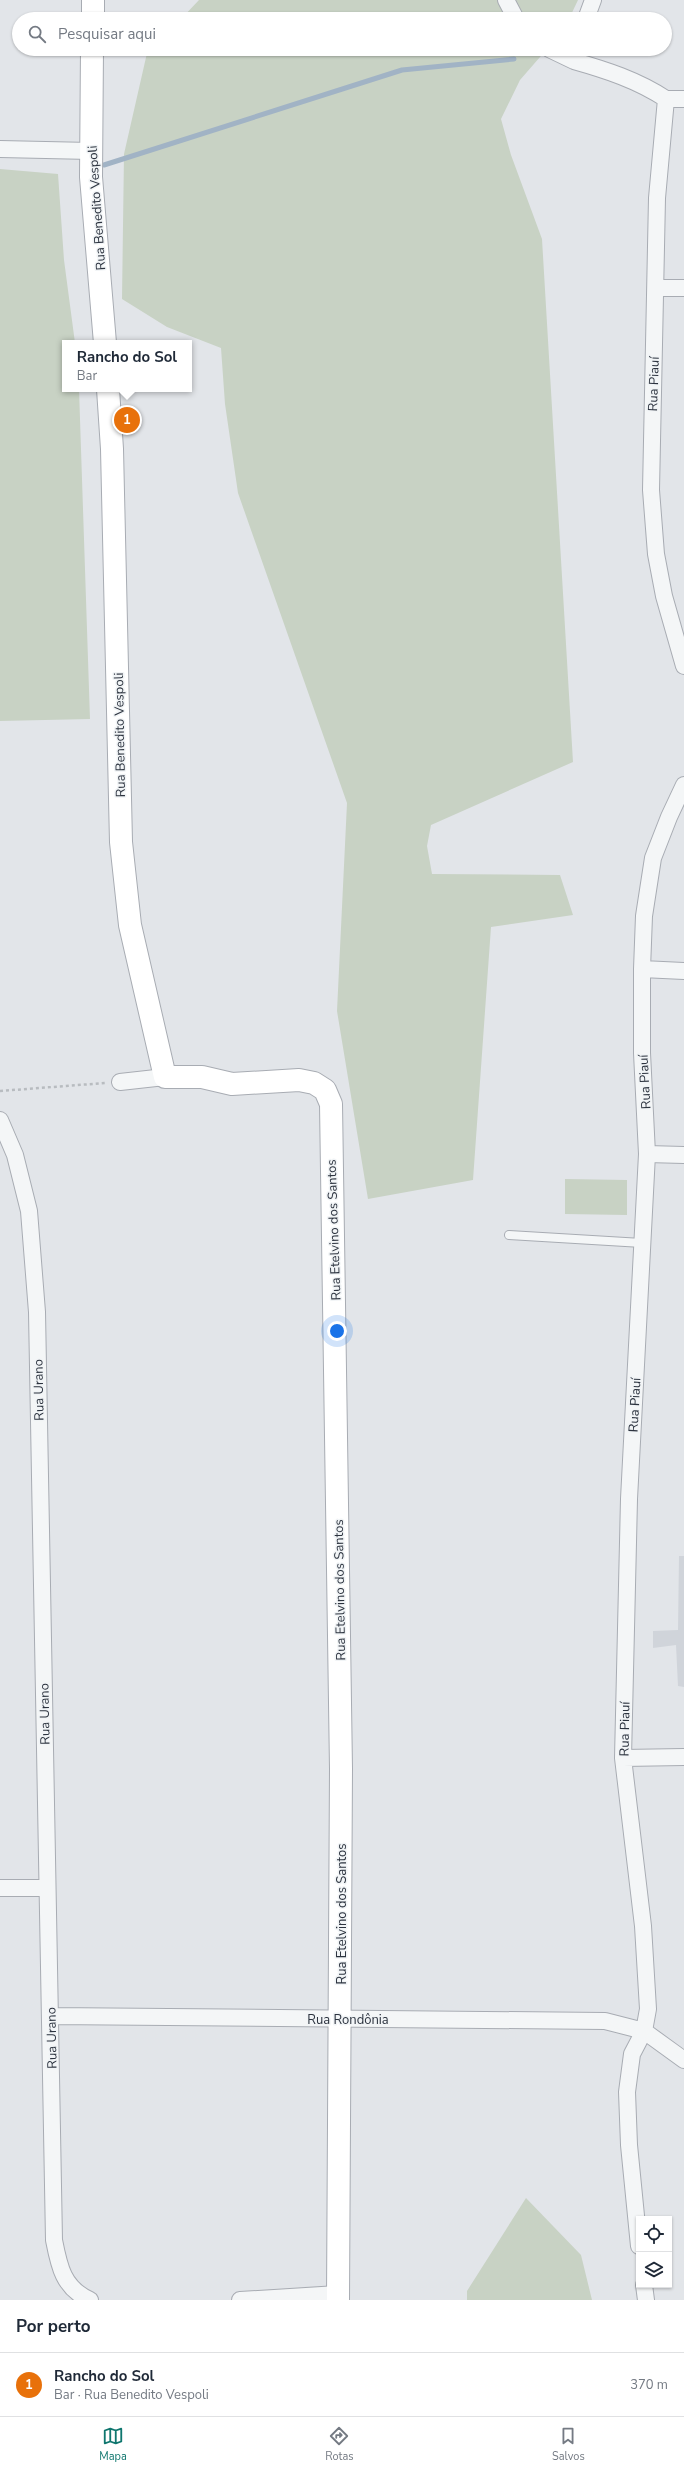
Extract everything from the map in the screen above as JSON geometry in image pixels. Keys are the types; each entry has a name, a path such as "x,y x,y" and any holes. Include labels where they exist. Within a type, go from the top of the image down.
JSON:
{"street":[{"path":"93,0 93,12"},
{"path":"506,0 512,12"},
{"path":"589,12 594,0"},
{"name":"Rua Benedito Vespoli","path":"92,56 91,177 105,340"},
{"path":"577,56 649,88 666,98 684,99"},
{"name":"Rua Piauí","path":"666,98 657,198 656,288 651,435 653,522 664,596 684,666"},
{"path":"0,150 91,151"},
{"path":"656,288 684,288"},
{"name":"Rua Benedito Vespoli","path":"108,392 112,449 121,842 130,925 165,1077"},
{"name":"Rua Piauí","path":"636,2216 630,2152 627,2092 632,2054 644,2031 648,2009 643,1926 622,1758 629,1507 647,1154 642,1053 642,970 644,916 654,858 669,817 684,785"},
{"path":"642,970 684,971"},
{"name":"Rua Etelvino dos Santos","path":"120,1082 165,1077 202,1077 232,1084 299,1080 314,1083 325,1090 331,1104 341,1769 338,2297"},
{"name":"Rua Urano","path":"0,1120 15,1155 29,1211 37,1312 54,2240 60,2269 68,2285 90,2300"},
{"path":"647,1154 684,1155"},
{"path":"622,1758 684,1757"},
{"path":"0,1888 47,1888"},
{"name":"Rua Rondônia","path":"51,2016 604,2022 644,2031"},
{"path":"644,2031 684,2060"},
{"path":"644,2288 646,2300"},
{"path":"240,2300 338,2297"}],"lane":[{"path":"509,1235 642,1243"}],"path":[{"path":"0,1091 120,1082"}],"shaded area":[{"path":"679,1556 684,1556 684,1687 678,1686 676,1645 653,1648 653,1631 678,1630"}],"green space":[{"path":"199,0 578,0 572,12 188,12"},
{"path":"146,56 541,56 520,80 501,119 511,155 542,239 573,762 431,825 427,846 432,874 560,875 573,915 491,927 473,1180 368,1199 337,1011 347,803 238,493 225,404 221,348 167,327 122,299 124,154"},
{"path":"0,169 58,174 64,260 75,340 62,340 62,392 79,392 90,719 0,721"},
{"path":"565,1179 627,1180 627,1215 565,1214"},
{"path":"526,2198 581,2255 592,2300 467,2300 467,2291"}],"waterway":[{"path":"104,165 402,70 514,59"}],"place":[{"name":"Rancho do Sol","path":"127,420"}]}
